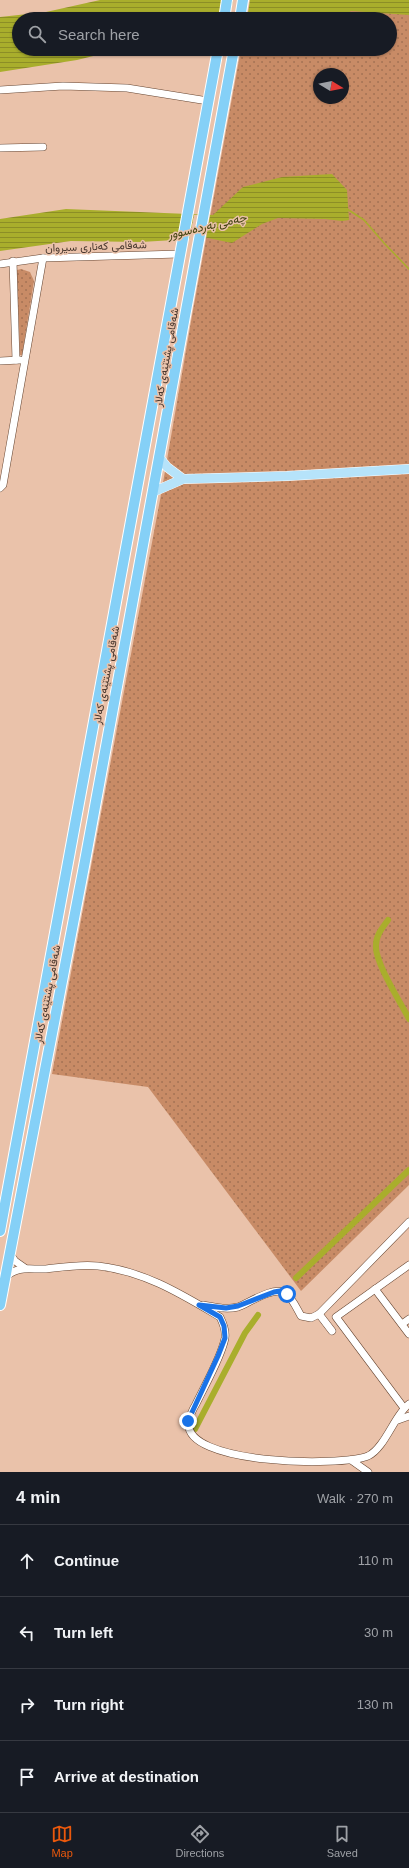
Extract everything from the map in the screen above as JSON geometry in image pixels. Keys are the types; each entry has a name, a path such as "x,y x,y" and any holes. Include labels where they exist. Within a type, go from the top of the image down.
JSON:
{"highway":[{"path":"225,12 227,0"},
{"path":"241,12 243,0"},
{"name":"شەقامی پشتێنەی کەلار","path":"0,1231 217,56"},
{"name":"شەقامی پشتێنەی کەلار","path":"0,1305 100,779 233,56"},
{"path":"83,776 92,774 100,779"}],"main road":[{"path":"159,457 167,467 183,479"},
{"path":"153,492 183,479 287,476 409,469"}],"street":[{"path":"0,90 63,86 127,88 208,101"},
{"path":"0,148 43,147"},
{"name":"شەقامی کەناری سیروان","path":"0,264 12,261 43,258 180,250"},
{"path":"0,488 3,485 3,465 26,360 43,258"},
{"path":"12,261 16,360"},
{"path":"0,360 26,360"},
{"path":"199,1305 226,1308 238,1306 265,1295 280,1291 287,1294 301,1316 311,1318 319,1314 409,1222"},
{"path":"10,1254 14,1261 25,1268"},
{"path":"6,1277 14,1270 25,1268 36,1269 91,1266 121,1270 146,1277 199,1305 220,1317 224,1326 225,1338 188,1421 191,1433 195,1438 215,1450 246,1457 290,1461 340,1462 368,1456 376,1450 398,1420 406,1406 336,1317 409,1265"},
{"path":"375,1289 409,1334"},
{"path":"319,1314 332,1331"},
{"path":"402,1324 409,1319"},
{"path":"398,1420 409,1417"},
{"path":"351,1460 368,1472"}],"shaded area":[{"path":"250,0 409,0 409,1185 301,1291 148,1087 52,1074 160,500 240,56 397,56 397,12 248,12"},
{"path":"21,269 30,272 34,281 22,355 20,355 17,270"}],"water":[{"path":"100,0 409,0 409,15 397,14 397,12 351,11 46,12"},
{"path":"12,16 12,56 93,56 0,72 0,17"},
{"path":"332,174 347,190 349,220 278,218 262,224 232,243 208,238 141,242 71,241 0,251 0,219 66,209 213,215 243,187 282,177"}],"pier":[{"path":"233,0 250,0 248,12 230,12"},
{"path":"194,215 210,215 206,239 189,240"}],"waterway":[{"name":"چەمی بەردەسوور","path":"347,209 364,220 409,269"},
{"path":"388,920 377,938 377,952 383,971 409,1019"},
{"path":"296,1278 409,1170"},
{"path":"195,1429 245,1333 258,1315"}],"route":[{"path":"188,1421 225,1338 224,1326 220,1317 199,1305 226,1308 238,1306 274,1292 280,1291 287,1294"}]}
